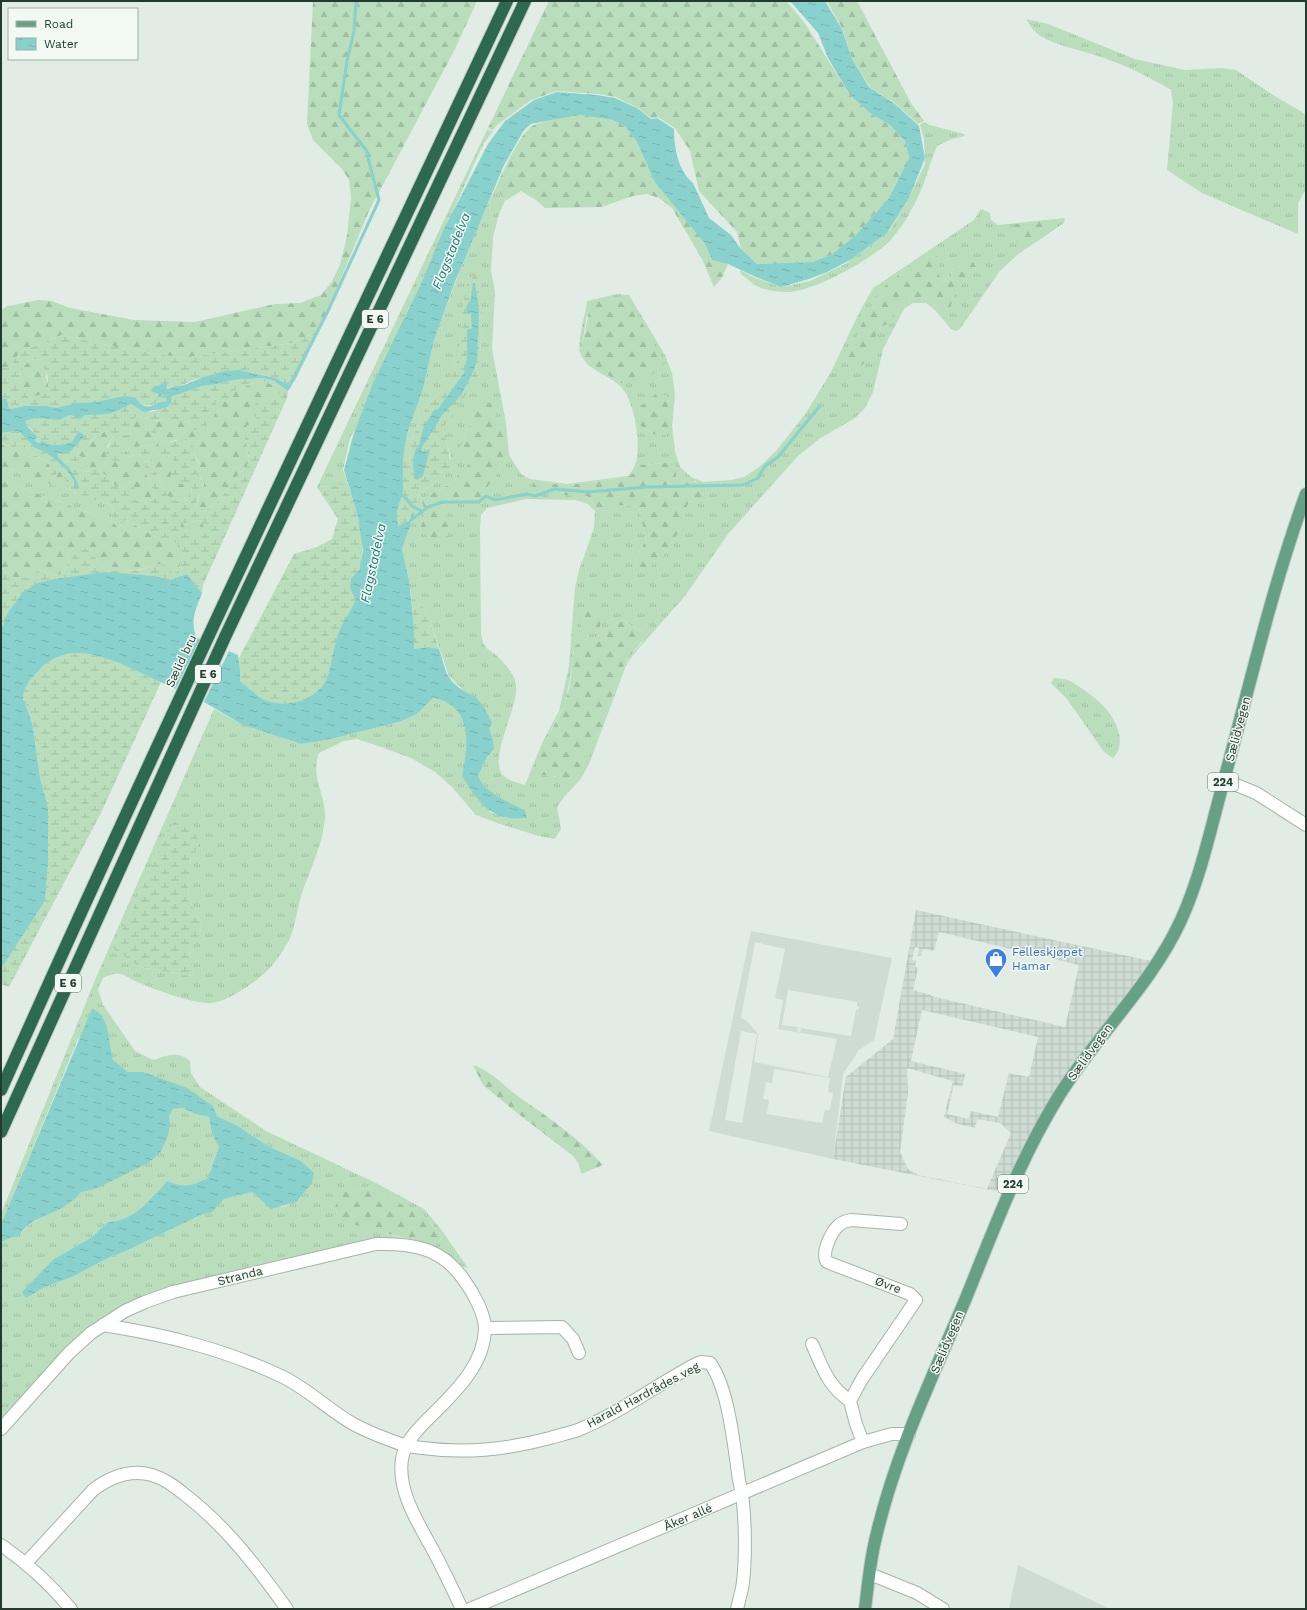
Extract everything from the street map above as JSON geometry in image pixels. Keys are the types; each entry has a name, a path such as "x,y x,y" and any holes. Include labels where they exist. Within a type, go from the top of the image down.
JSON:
{"highway":[{"name":"Sælid bru","path":"1,1090 176,704 507,1"},
{"name":"E 6","path":"1,1132 225,637 525,1"}],"main road":[{"name":"Sælidvegen","path":"865,1609 875,1540 882,1510 891,1483 909,1434 1024,1158 1059,1096 1092,1048 1160,957 1180,921 1195,881 1274,597 1306,494"}],"street":[{"path":"1224,780 1256,793 1306,825"},
{"name":"Øvre","path":"850,1401 862,1379 916,1300 910,1294 827,1262 824,1255 826,1246 838,1226 843,1222 851,1220 902,1224"},
{"name":"Stranda","path":"1,1430 69,1353 92,1332 125,1311 144,1302 173,1292 376,1244 408,1244 421,1247 434,1252 448,1262 460,1274 470,1288 478,1303 485,1328"},
{"name":"Harald Hardrådes veg","path":"103,1325 173,1338 243,1360 283,1377 357,1426 405,1446 459,1452 496,1449 528,1444 577,1430 632,1402 696,1364 701,1362 710,1363 715,1370 724,1396 739,1480 743,1494"},
{"path":"462,1609 407,1500 402,1474 402,1460 405,1446 425,1422 463,1383 480,1352 485,1328 562,1327 573,1339 579,1353"},
{"path":"812,1344 829,1382 842,1396 850,1401 856,1424 863,1442"},
{"name":"Åker allé","path":"470,1609 863,1442 892,1434 909,1434"},
{"path":"26,1563 92,1490 102,1482 116,1476 131,1473 152,1475 165,1480 209,1514 235,1541 287,1609"},
{"path":"737,1609 743,1582 743,1494"},
{"path":"1,1545 26,1563 51,1586 70,1609"},
{"path":"870,1574 917,1593 942,1609"}],"shaded area":[{"path":"916,910 1151,961 1050,1098 1021,1158 1006,1183 995,1191 833,1159 846,1077 893,1039","holes":["939,932 1079,965 1065,1027 931,996 913,990 918,968 915,967 916,961 912,960 915,947 919,948 918,956 921,956 923,949 934,951","922,1010 1038,1037 1029,1077 1009,1073 998,1117 971,1111 969,1119 947,1114 954,1085 962,1087 965,1074 911,1061","907,1068 953,1081 944,1117 958,1124 975,1128 977,1119 1000,1123 1011,1133 987,1189 918,1175 908,1169 900,1152 908,1093"]},
{"path":"751,931 892,958 874,1040 859,1050 843,1074 833,1159 709,1131","holes":["755,942 785,949 775,998 783,1000 778,1029 837,1039 828,1077 754,1062 758,1034 747,1021 741,1018","788,990 857,1002 857,1006 859,1007 859,1010 856,1009 851,1036 801,1028 800,1032 797,1031 798,1027 782,1025","741,1031 757,1034 742,1123 725,1120","774,1069 830,1078 828,1092 833,1093 830,1110 825,1110 822,1123 767,1114 769,1100 763,1099 766,1082 772,1083"]},
{"path":"1018,1565 1110,1609 1009,1609"}],"green space":[{"path":"313,1 477,1 455,49 369,211 319,331 292,343 182,358 116,347 62,335 20,352 9,368 1,368 1,310 8,306 38,300 52,301 70,308 134,320 195,322 275,304 300,303 321,295 331,283 340,265 347,236 351,198 349,180 342,169 313,140 307,124"},
{"path":"549,1 787,2 804,22 850,95 870,113 890,125 905,141 909,158 889,198 856,235 831,255 812,262 757,264 741,249 737,232 699,191 690,151 675,128 658,117 651,118 638,108 616,97 557,91 531,100 497,125 493,130 488,128"},
{"path":"827,1 857,1 911,103 924,121 918,124 896,104 870,87 852,59 843,30"},
{"path":"1026,19 1048,24 1135,59 1185,70 1222,68 1236,70 1306,115 1306,189 1298,203 1298,234 1202,193 1167,170 1173,103 1171,90 1144,75 1117,63 1042,37 1033,29"},
{"path":"580,115 613,120 626,127 637,142 654,181 705,244 712,260 728,264 722,278 714,287 702,259 672,208 659,198 647,194 633,196 601,207 545,208 536,200 521,191 505,201 496,187 512,154 527,130 532,126 543,122"},
{"path":"924,122 964,134 965,136 952,139 937,146 918,198 905,221 892,239 881,249 856,265 827,280 813,286 788,292 758,287 741,274 740,270 755,278 781,287 810,281 845,264 890,230 909,198 925,164 924,139 920,125"},
{"path":"487,130 493,131 484,143 474,164 428,269 406,314 395,345 363,417 350,438 343,470 348,485 317,487"},
{"path":"496,187 505,201 499,214 493,237 491,271 495,291 492,349 506,423 496,419 473,423 466,431 465,442 460,447 471,463 449,485 421,499 425,513 420,530 450,499 481,497 509,455 521,474 530,479 567,484 628,476 631,472 637,460 638,440 633,410 626,393 616,383 587,364 580,352 579,348 587,301 617,294 629,295 665,355 672,373 675,395 672,425 675,451 680,467 691,477 703,482 731,480 744,477 758,468 777,450 806,413 831,372 859,313 873,288 974,220 981,209 990,213 991,220 998,225 1065,218 1064,223 1017,255 999,272 960,329 956,331 951,329 935,310 926,303 913,303 904,309 883,349 873,392 865,408 855,418 819,439 798,456 728,534 685,596 627,663 589,764 580,780 557,807 561,829 555,839 539,836 476,815 452,787 435,772 411,758 357,739 344,741 319,753 316,771 325,809 322,837 301,896 289,940 269,969 244,989 225,999 209,1003 172,995 118,974 109,975 103,978 98,989 103,1005 135,1051 153,1060 172,1055 185,1058 190,1061 191,1073 200,1087 266,1131 378,1184 424,1209 440,1228 468,1268 456,1264 414,1241 384,1238 314,1253 119,1309 6,1420 1,1414 1,1242 18,1235 32,1223 71,1201 170,1124 169,1116 173,1109 183,1108 195,1114 209,1117 212,1134 219,1147 208,1178 188,1185 179,1185 167,1181 148,1202 134,1213 126,1218 108,1222 92,1237 54,1259 26,1298 45,1287 72,1277 112,1256 124,1252 203,1214 211,1213 223,1199 252,1192 265,1203 279,1207 292,1203 304,1191 301,1161 266,1145 238,1126 217,1116 213,1106 143,1072 128,1072 112,1060 107,1027 78,1039 1,1224 1,1214 95,980 214,709 243,725 301,744 327,740 399,722 417,714 433,698 446,702 455,709 465,728 466,752 462,776 491,813 521,819 527,818 525,810 498,797 486,788 478,776 487,757 494,749 491,734 472,696 467,694 449,676 426,610 411,596 402,549 415,512 419,493 433,485 451,458 443,428 480,370 482,310 480,300 462,312 460,353 448,384 427,405 411,441 409,461 403,458 407,434 423,389 434,340 471,241","holes":["927,253 941,279 946,283 950,280 953,267 976,267 955,292 943,313 925,297 910,300 895,311 893,321 879,328 861,328 864,319 904,272","587,315 623,384 600,370 585,357 581,351","665,395 670,401 653,434 636,423","673,462 676,470 676,477 687,483 696,481 700,499 689,502 682,517 682,527 662,557 654,562 635,560 646,540 639,507 620,505 608,510 599,511 587,496 536,482 567,485 624,478 631,475 640,465","526,499 576,500 588,504 595,511 594,528 579,570 575,588 569,666 559,711 543,741 525,785 505,777 500,770 500,747 516,696 516,686 514,677 503,662 485,646 481,634 481,515 487,508","622,620 644,633 642,643 630,656 622,669 600,731 597,736 588,743 573,779 542,775 537,762 544,743 565,704 574,647 583,640 595,638","167,831 197,849 191,858 188,881 189,899 202,926 198,937 189,950 193,969 192,976 140,967 115,944 133,908","370,1186 430,1222 442,1237 441,1240 431,1246 417,1240 404,1239 356,1224 339,1222 335,1207 341,1191 349,1193"]},
{"path":"1051,220 1055,228 1034,243 1014,242 1013,234 1015,224"},
{"path":"933,252 941,260 939,276 946,283 950,280 953,267 972,260 976,267 957,292 950,309 943,313 925,297 910,300 895,311 893,321 879,328 865,363 858,367 850,366 847,358 864,319 880,290 922,256"},
{"path":"477,273 482,310 480,370 477,379 443,428 450,460 446,473 431,486 419,493 415,512 412,513 410,520 398,526 397,511 403,493 403,458 409,461 411,441 427,405 448,384 460,353 462,312 467,284"},
{"path":"618,297 629,300 665,363 647,379 623,384 594,366 581,351 591,303"},
{"path":"319,331 295,381 289,385 267,376 247,372 226,372 203,377 168,389 166,388 168,382 153,387 159,394 158,398 162,395 167,396 166,403 163,402 147,406 139,403 97,402 76,403 56,408 47,406 24,406 11,409 9,408 7,399 1,399 1,368 9,368 20,352 62,335 116,347 182,358 292,343","holes":["31,359 40,360 47,376 47,393 29,398 18,380 24,366"]},
{"path":"31,359 40,360 46,368 46,377 49,386 47,393 29,398 18,380 24,366"},
{"path":"263,378 274,381 288,391 287,398 203,585 202,593 187,574 169,580 155,576 136,575 78,576 54,579 3,624 1,629 1,567 14,578 35,577 39,570 56,576 64,572 71,558 81,547 89,550 105,570 140,570 160,564 166,566 171,574 178,571 183,556 180,546 168,538 160,539 126,520 118,527 111,521 113,506 78,494 70,488 59,470 54,478 48,471 50,465 45,460 31,454 24,444 18,443 10,453 1,441 1,433 15,431 20,432 35,448 47,453 66,469 78,486 64,462 56,456 57,453 69,453 84,437 78,432 72,442 57,445 42,441 38,443 34,440 38,437 24,421 36,418 59,420 70,415 101,415 131,404 145,412 152,411 168,406 170,404 171,397 202,386 233,380","holes":["261,381 275,385 281,392 256,403 250,410 251,414 257,418 252,423 247,425 244,433 249,459 247,466 219,501 206,510 195,507 199,495 206,491 199,473 201,469 195,458 192,442 186,439 166,443 159,437 153,422 156,420 188,420 192,429 197,430 205,428 208,420 215,416 216,398 224,400 231,396 235,390","136,417 148,419 151,433 159,444 156,447 143,445 136,447 129,446 127,454 123,454 121,449 121,436 130,435 132,421","108,431 113,437 105,454 114,461 119,463 128,457 139,454 144,459 146,473 155,498 147,503 134,499 134,487 128,485 118,488 97,467 88,472 80,470 80,466 91,460 79,456 77,452 80,445 88,444 98,434","162,455 173,458 174,468 170,476 176,484 185,484 192,488 190,497 176,501 168,496 152,465 153,457","200,520 205,528 198,533 181,529 181,524"]},
{"path":"261,381 275,385 282,392 251,414 257,418 244,433 249,459 247,467 240,473 219,501 206,510 195,507 204,484 199,473 201,469 193,451 176,440 166,443 163,441 153,422 164,420 188,420 192,428 209,417 214,409 215,398 231,396 235,390"},
{"path":"656,394 665,395 674,403 672,427 665,435 653,434 636,423 634,411"},
{"path":"473,401 497,404 496,419 506,423 509,455 481,497 450,499 442,506 452,526 444,540 433,542 420,530 425,513 421,499 449,485 470,463 460,447 465,442 466,431 472,423 466,417"},
{"path":"136,417 149,419 151,433 159,444 157,447 143,445 136,447 129,446 127,454 123,454 121,449 121,436 130,435 132,421"},
{"path":"108,431 113,437 107,447 119,463 128,457 139,454 144,459 146,473 155,498 147,503 134,499 128,485 118,488 97,467 88,472 80,470 80,466 91,460 79,456 77,452 80,445 91,442 98,434"},
{"path":"1,441 5,447 13,448 18,443 24,444 31,454 45,460 50,465 48,471 54,477 59,470 70,488 78,494 1,466"},
{"path":"162,455 174,458 174,468 171,476 176,484 185,484 192,488 190,497 176,501 168,496 152,465 153,457"},
{"path":"674,462 676,477 687,483 701,483 708,489 707,494 700,499 689,502 682,517 682,527 662,557 654,562 647,573 640,573 634,568 635,560 646,540 639,507 620,505 608,510 599,511 587,496 543,494 530,490 535,482 567,485 624,478 631,475 640,465"},
{"path":"1,466 113,506 111,521 1,480"},
{"path":"1,480 111,521 118,527 126,520 160,539 168,538 180,546 183,556 178,571 171,574 160,564 133,570 105,570 89,550 71,558 64,572 56,576 39,570 35,577 14,578 1,567"},
{"path":"348,485 362,537 359,569 351,578 355,589 356,601 343,623 337,638 326,680 318,691 305,700 298,702 282,704 267,701 240,681 239,658 294,554 317,547 332,539 338,519 317,487"},
{"path":"200,520 205,528 198,533 181,529 181,524"},
{"path":"411,596 426,610 439,649 429,647 414,649"},
{"path":"595,610 600,616 600,629 588,631 583,630 581,626 582,616 587,612"},
{"path":"622,620 647,635 630,656 622,669 600,731 597,736 588,743 585,753 586,764 581,773 573,779 542,775 537,767 537,761 542,746 561,712 566,699 571,677 574,647 583,640 595,638"},
{"path":"70,653 90,654 117,662 161,682 101,813 9,987 1,984 1,969 45,901 48,865 48,807 40,778 32,722 23,699 24,691 30,680 44,665 55,658"},
{"path":"1054,678 1070,681 1090,694 1111,715 1117,727 1120,740 1117,753 1113,758 1104,752 1067,699 1051,683"},
{"path":"182,821 192,829 199,840 197,849 191,858 188,881 189,899 202,926 198,937 189,950 193,969 192,976 140,967 114,949 167,831 175,822"},
{"path":"473,1065 492,1075 519,1097 563,1128 603,1165 581,1174 579,1164 573,1156 483,1085"},
{"path":"370,1186 414,1212 420,1211 442,1237 436,1246 339,1222 335,1207 341,1190 349,1193"}],"water":[{"name":"Flagstadelva","path":"785,1 825,1 842,29 852,59 869,87 895,104 919,126 925,158 909,198 887,233 852,259 827,272 781,287 728,264 712,260 705,244 654,181 637,142 626,127 613,120 580,115 531,124 524,130 504,165 455,282 434,340 423,389 407,434 403,458 403,493 397,511 398,526 410,520 412,513 415,512 402,549 409,580 414,628 414,649 429,647 439,649 445,670 450,679 459,687 475,697 484,708 492,723 489,728 494,749 487,757 478,776 486,788 505,801 525,810 527,818 504,817 495,814 487,809 474,795 462,776 466,752 465,728 455,709 446,702 433,698 417,714 399,722 327,740 301,744 243,725 204,702 117,662 90,654 70,653 55,658 44,665 30,680 24,691 23,699 32,722 40,778 48,807 48,865 45,901 1,969 1,629 9,611 23,592 38,583 54,579 104,572 155,576 169,580 187,574 202,593 196,609 194,620 194,631 196,637 238,655 240,681 260,697 274,703 298,702 312,696 323,685 326,679 340,629 356,597 353,595 350,587 351,578 359,570 363,551 358,517 344,470 353,436 373,383 424,277 443,231 488,144 505,121 534,100 557,92 615,98 637,108 651,119 657,118 674,129 676,151 680,165 693,183 709,218 731,235 741,249 757,264 812,262 831,255 856,235 889,198 909,158 905,141 890,125 870,113 850,95 828,58 818,33 792,3"},
{"path":"473,283 475,284 479,309 477,361 461,395 442,415 422,447 421,451 425,452 430,448 423,476 417,480 414,478 413,459 416,448 419,446 424,426 434,410 438,409 464,373 467,357 467,330 472,328 471,314 467,313 466,307 471,299"},
{"path":"239,370 275,378 289,385 290,388 288,391 274,381 263,378 233,380 202,386 171,397 171,403 167,407 146,412 141,411 131,404 113,412 84,415 79,419 70,415 59,420 36,418 25,421 28,427 38,437 34,440 38,443 42,441 54,445 64,444 72,442 78,432 83,434 84,437 69,453 58,453 57,456 74,475 79,489 74,487 74,481 66,469 47,453 35,448 20,432 15,431 1,433 1,399 7,399 9,408 11,409 24,406 47,406 56,408 76,403 97,402 119,397 135,397 140,403 148,407 166,402 167,396 162,395 157,399 159,394 152,392 153,387 168,382 166,388 168,389 225,371"},
{"path":"92,1009 103,1017 106,1023 113,1060 128,1072 143,1072 187,1088 213,1106 217,1116 238,1126 266,1145 301,1161 314,1173 312,1183 296,1202 271,1209 252,1192 224,1199 211,1213 203,1214 124,1252 112,1256 72,1277 45,1287 26,1298 22,1292 54,1259 92,1237 108,1222 126,1218 134,1213 148,1202 167,1181 179,1185 188,1185 208,1178 219,1147 212,1134 209,1117 195,1114 183,1108 173,1109 169,1116 170,1124 168,1136 160,1153 148,1163 95,1189 81,1192 76,1198 62,1208 34,1221 19,1235 1,1242 1,1224"}],"pier":[{"path":"201,637 230,649 203,704 175,690"}],"waterway":[{"path":"286,386 289,387 328,311 379,200 366,150 339,115 347,61 354,31 356,1"},
{"path":"411,520 428,507 442,502 479,502 486,496 495,500 527,494 535,496 555,489 588,492 646,487 743,485 758,478 765,466 778,457 819,407"},
{"path":"399,494 404,496 412,506 422,511"}],"place":[{"name":"Felleskjøpet Hamar","path":"996,978"}]}
